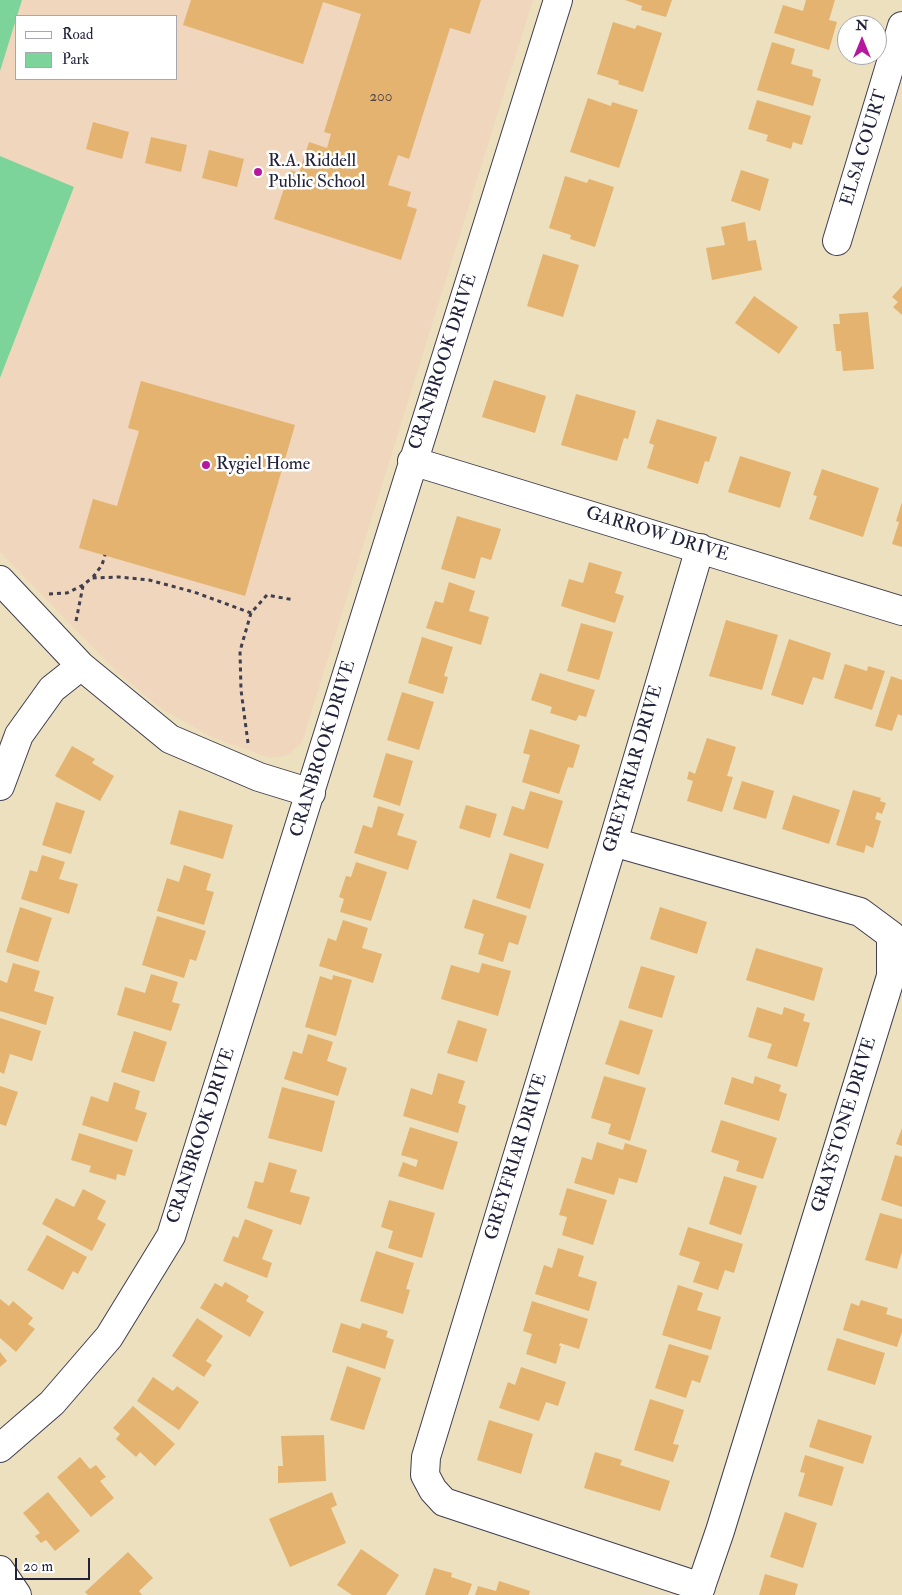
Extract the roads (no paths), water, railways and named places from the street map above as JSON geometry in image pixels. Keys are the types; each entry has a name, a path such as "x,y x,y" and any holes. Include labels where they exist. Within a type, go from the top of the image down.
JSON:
{"street":[{"name":"CRANBROOK DRIVE","path":"0,1448 52,1403 110,1336 170,1236 311,793 412,461 558,0"},
{"name":"ELSA COURT","path":"838,240 902,26"},
{"name":"GARROW DRIVE","path":"412,461 902,611"},
{"name":"GREYFRIAR DRIVE","path":"700,548 613,842 426,1457 426,1475 433,1490 444,1502 700,1591"},
{"path":"7,587 81,666 170,739 259,777 311,793"},
{"path":"0,786 19,735 52,689 81,666"},
{"name":"GRAYSTONE DRIVE","path":"613,842 860,912 891,935 891,976 700,1591"},
{"path":"0,1570 17,1595"}],"place":[{"name":"R.A. Riddell Public School","path":"258,172"},
{"name":"Rygiel Home","path":"206,465"}]}
